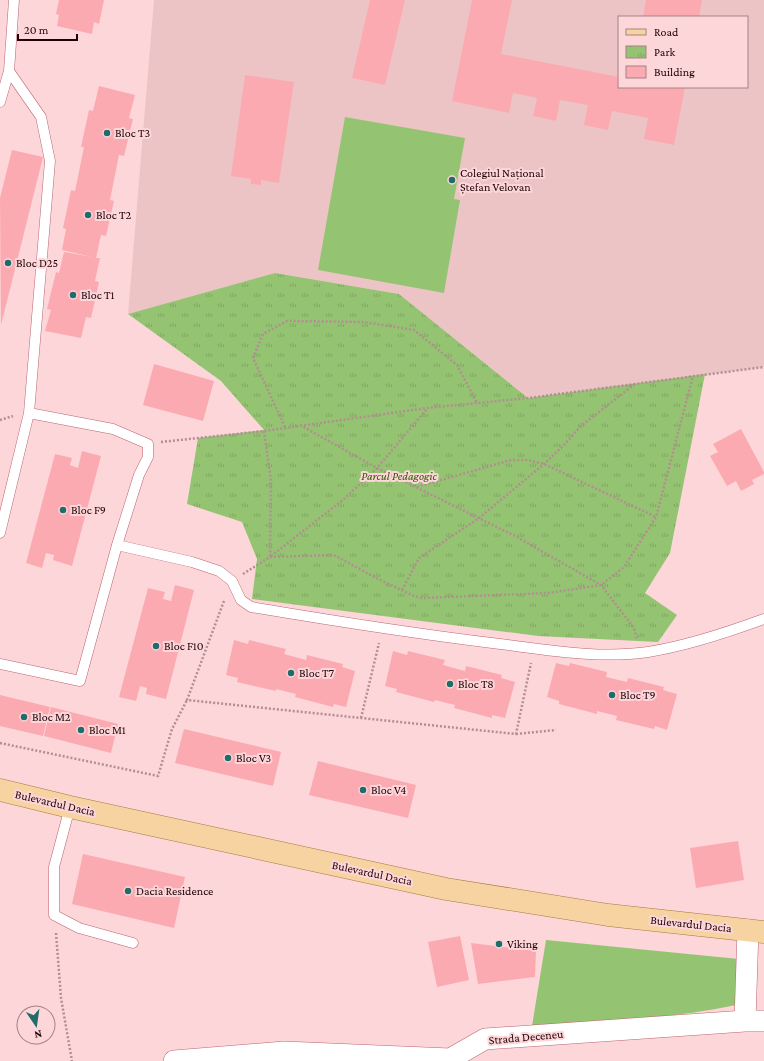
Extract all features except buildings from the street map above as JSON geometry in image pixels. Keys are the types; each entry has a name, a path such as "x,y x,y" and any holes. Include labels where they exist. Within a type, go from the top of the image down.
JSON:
{"main road":[{"name":"Bulevardul Dacia","path":"0,790 70,807 446,889 608,916 759,930"}],"street":[{"path":"754,1021 759,930"},
{"name":"Strada Deceneu","path":"174,1061 284,1052 450,1059 485,1039 754,1021"}],"lane":[{"path":"0,102 9,70 14,0"},
{"path":"0,533 29,413 50,161 41,117 9,70"},
{"path":"0,664 80,681 117,545 139,475 148,457 148,444 113,429 29,413"},
{"path":"117,545 192,562 219,571 232,581 241,600 251,607 382,629 534,648 603,655 648,652 688,644 764,619"},
{"path":"70,807 54,868 54,915 79,928 133,943"}],"path":[{"path":"285,427 253,358 263,334 287,321 364,322 414,330 457,365 477,403"},
{"path":"148,444 264,431 427,408 764,367"},
{"path":"270,557 334,555 378,579 423,598 548,593 601,586 624,567 656,517 693,376"},
{"path":"402,590 419,558 479,518 544,464 581,426 636,383"},
{"path":"0,743 158,776 172,729 187,700 232,581 270,557 344,498 377,468 427,408"},
{"path":"299,425 377,468 515,536 601,586 634,628"},
{"path":"264,431 271,481 270,557"},
{"path":"417,487 511,460 528,460 544,464 656,517"},
{"path":"361,718 382,629"},
{"path":"516,734 534,648"},
{"path":"187,700 516,734 556,730"},
{"path":"54,915 61,998 72,1061"}],"shaded area":[{"name":"Colegiul Național Ștefan Velovan","path":"154,0 764,0 764,367 528,398 399,294 275,273 128,314"}],"green space":[{"path":"345,117 465,138 454,199 460,200 444,293 318,270"},
{"name":"Parcul Pedagogic","path":"275,273 399,294 528,398 705,374 670,553 645,593 677,615 658,642 538,636 252,599 257,559 242,522 187,504 198,438 264,430 221,381 128,314"},
{"path":"546,940 739,959 736,1005 660,1017 532,1026"}],"place":[{"name":"Bloc T3","path":"107,133"},
{"name":"Colegiul Național Ștefan Velovan","path":"452,180"},
{"name":"Bloc T2","path":"88,215"},
{"name":"Bloc D25","path":"8,263"},
{"name":"Bloc T1","path":"73,295"},
{"name":"Bloc F9","path":"63,510"},
{"name":"Bloc F10","path":"156,646"},
{"name":"Bloc T7","path":"291,673"},
{"name":"Bloc T8","path":"450,684"},
{"name":"Bloc T9","path":"612,695"},
{"name":"Bloc M2","path":"24,717"},
{"name":"Bloc M1","path":"81,730"},
{"name":"Bloc V3","path":"228,758"},
{"name":"Bloc V4","path":"363,790"},
{"name":"Dacia Residence","path":"128,891"},
{"name":"Viking","path":"499,944"}]}
